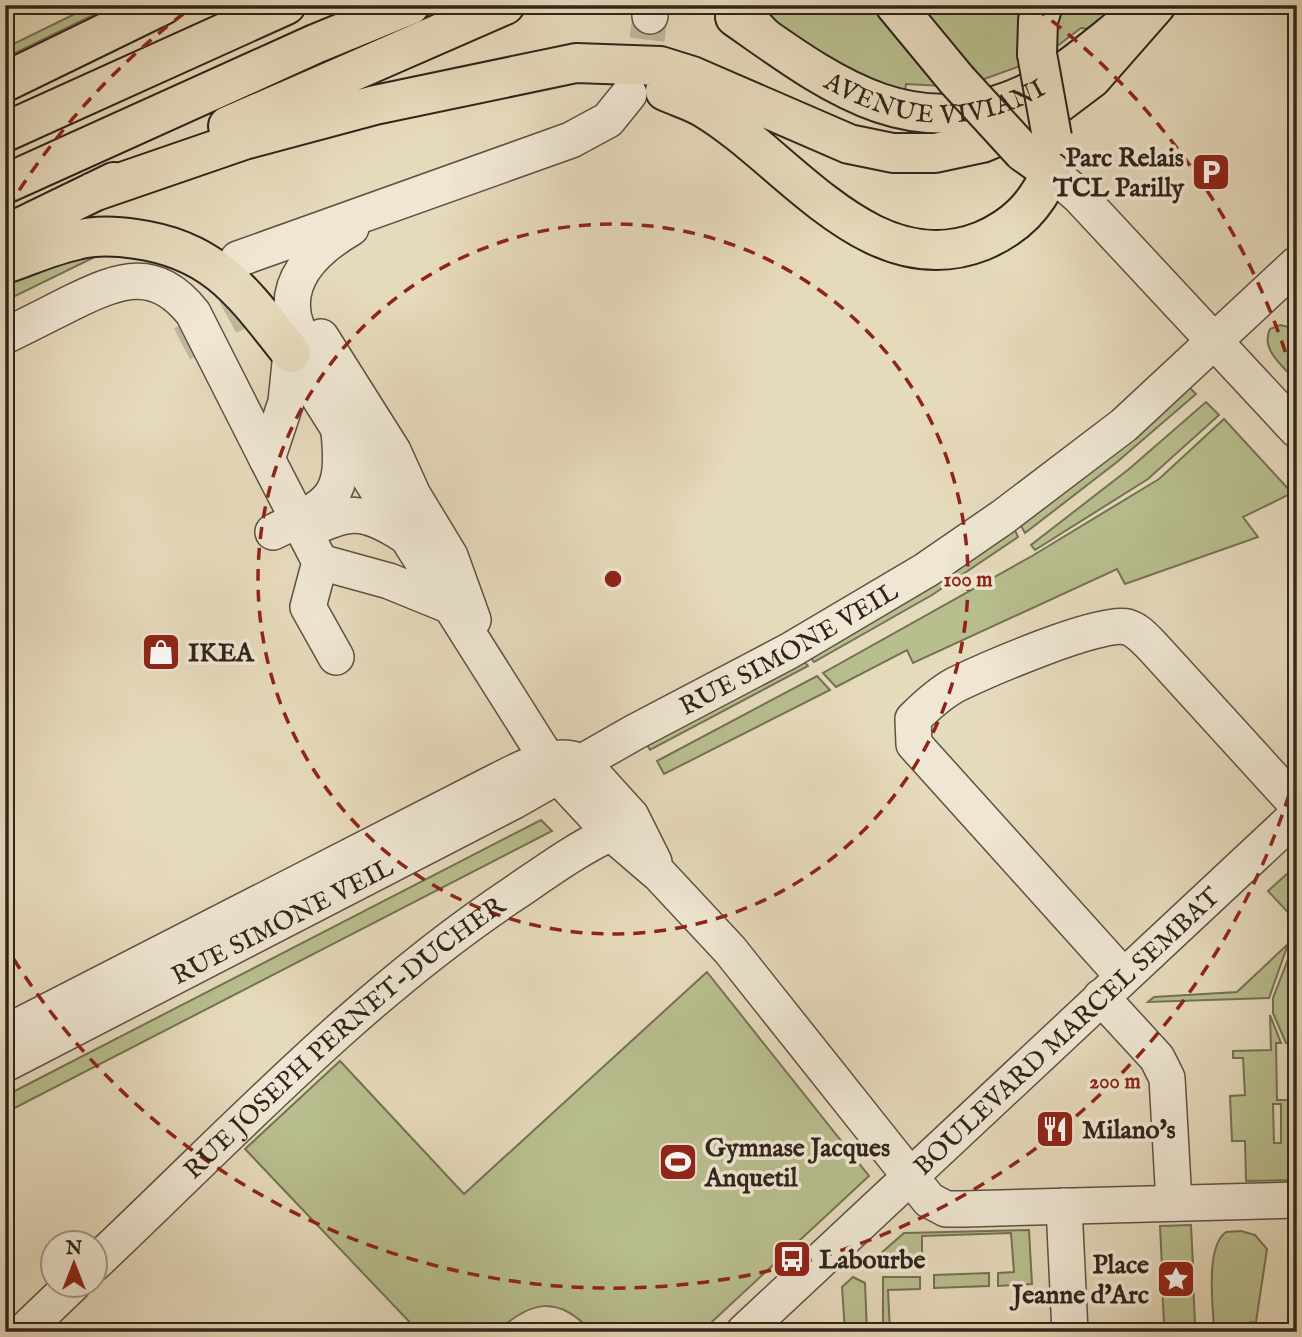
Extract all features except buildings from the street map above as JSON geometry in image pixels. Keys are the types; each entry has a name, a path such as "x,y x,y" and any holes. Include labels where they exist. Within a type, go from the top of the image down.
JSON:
{"main road":[{"path":"5,132 286,5"},
{"path":"5,184 168,109 410,5"},
{"path":"5,235 261,110 505,5"},
{"name":"AVENUE VIVIANI","path":"718,5 800,64 860,97 905,110 951,112 997,105 1028,93 1070,67 1148,5"},
{"path":"733,5 763,36"},
{"path":"895,5 957,80 1042,154"},
{"path":"93,192 244,140 374,105 576,63 660,66 692,76 849,144 893,153 935,153 982,143 1035,121 1093,78 1156,5"},
{"path":"5,82 161,7"},
{"path":"497,80 597,76 660,89 703,108 862,230 898,246 942,250 970,245 994,236 1038,200 1042,154 1038,21"},
{"path":"5,264 57,245 97,237 172,245 196,256 230,282 291,354"}],"street":[{"path":"238,259 326,225 391,206 582,136 608,120 629,94"},
{"path":"1042,154 1297,430"},
{"path":"391,206 322,248 306,263 292,294 297,330 381,464 404,535"},
{"name":"RUE SIMONE VEIL","path":"5,1064 562,766 789,651 926,570 1077,463 1159,394 1297,264"},
{"path":"5,336 110,284 136,280 161,285 178,295 193,313 267,459 287,532 320,562 389,581 448,605"},
{"path":"312,321 393,451 413,495 450,556 487,666"},
{"path":"291,354 515,711 562,766 611,833 660,875 730,950 908,1177 929,1200 946,1209 1297,1200"},
{"path":"267,459 286,402 291,354"},
{"path":"287,532 333,496 340,481 338,429"},
{"path":"287,532 351,513 366,514 404,535"},
{"path":"320,562 308,607 335,657"},
{"path":"1174,1203 1167,1078 1157,1058 1112,987 914,744 913,719 933,699 955,685 1018,658 1106,627 1128,627 1164,639 1297,805"},
{"path":"499,780 513,750 515,711"},
{"path":"562,766 631,816 660,875"},
{"name":"RUE SIMONE VEIL","path":"5,1033 499,780 562,766"},
{"name":"BOULEVARD MARCEL SEMBAT","path":"744,1332 1297,815"},
{"name":"RUE JOSEPH PERNET-DUCHER","path":"108,1251 333,1037 399,979 471,922 578,850 611,833"},
{"path":"1064,1206 1070,1332"},
{"path":"23,1332 58,1298"}],"green space":[{"path":"93,5 114,5 5,58 5,48"},
{"path":"751,5 880,5 942,86 906,84 905,91 863,77 805,44"},
{"path":"915,5 1017,5 1023,65 976,82"},
{"path":"1054,5 1117,5 1090,29 1081,28 1052,50"},
{"path":"105,252 5,301 5,283 57,260"},
{"path":"1280,325 1297,329 1297,382 1270,351 1270,329"},
{"path":"1188,386 1196,394 1117,462 1025,533 1019,522"},
{"path":"1206,402 1219,415 1148,479 1035,550 1031,545 1129,469"},
{"path":"1224,419 1292,493 1243,517 1258,537 1125,584 1117,569 913,663 907,650 836,687 823,673 1032,556 1159,479"},
{"path":"1013,526 1018,537 932,595 814,662 808,655"},
{"path":"801,658 808,666 650,750 645,741"},
{"path":"817,676 830,690 664,774 657,761"},
{"path":"541,820 552,831 5,1113 7,1095"},
{"path":"1297,865 1297,922 1268,891"},
{"path":"1297,936 1297,985 1289,997 1297,1003 1295,1061 1295,1043 1286,1043 1273,1013 1273,998"},
{"path":"1288,944 1269,998 1148,1002 1154,997 1237,992"},
{"name":"Gymnase Jacques Anquetil","path":"707,972 869,1176 701,1332 592,1332 568,1312 545,1306 522,1313 497,1332 419,1332 245,1149 340,1061 464,1194"},
{"path":"1270,1015 1281,1043 1276,1043 1277,1100 1297,1100 1297,1180 1246,1181 1245,1141 1232,1141 1230,1096 1245,1095 1243,1058 1233,1058 1233,1051 1271,1050","holes":["1273,1104 1281,1104 1281,1143 1274,1143"]},
{"path":"1191,1225 1193,1266 1162,1268 1160,1226"},
{"path":"1029,1230 1032,1284 998,1286 998,1273 1014,1272 1011,1233 922,1236 922,1255 883,1257 880,1254 904,1233"},
{"path":"1241,1231 1255,1235 1267,1249 1256,1322 1214,1330 1212,1278 1215,1250 1226,1232"},
{"path":"989,1273 989,1286 934,1288 934,1275"},
{"path":"853,1277 865,1283 867,1332 845,1332 842,1287"},
{"path":"883,1277 920,1277 920,1289 888,1290 890,1332 883,1332"},
{"path":"1193,1282 1195,1323 1164,1324 1162,1283"}],"tunnel":[{"path":"631,90 646,48 650,16"},
{"path":"182,344 243,310 281,301"}],"place":[{"name":"Parc Relais TCL Parilly","path":"1211,172"},
{"name":"IKEA","path":"161,652"},
{"name":"Milano's","path":"1055,1129"},
{"name":"Gymnase Jacques Anquetil","path":"678,1162"},
{"name":"Labourbe","path":"792,1259"},
{"name":"Place Jeanne d'Arc","path":"1176,1279"}]}
